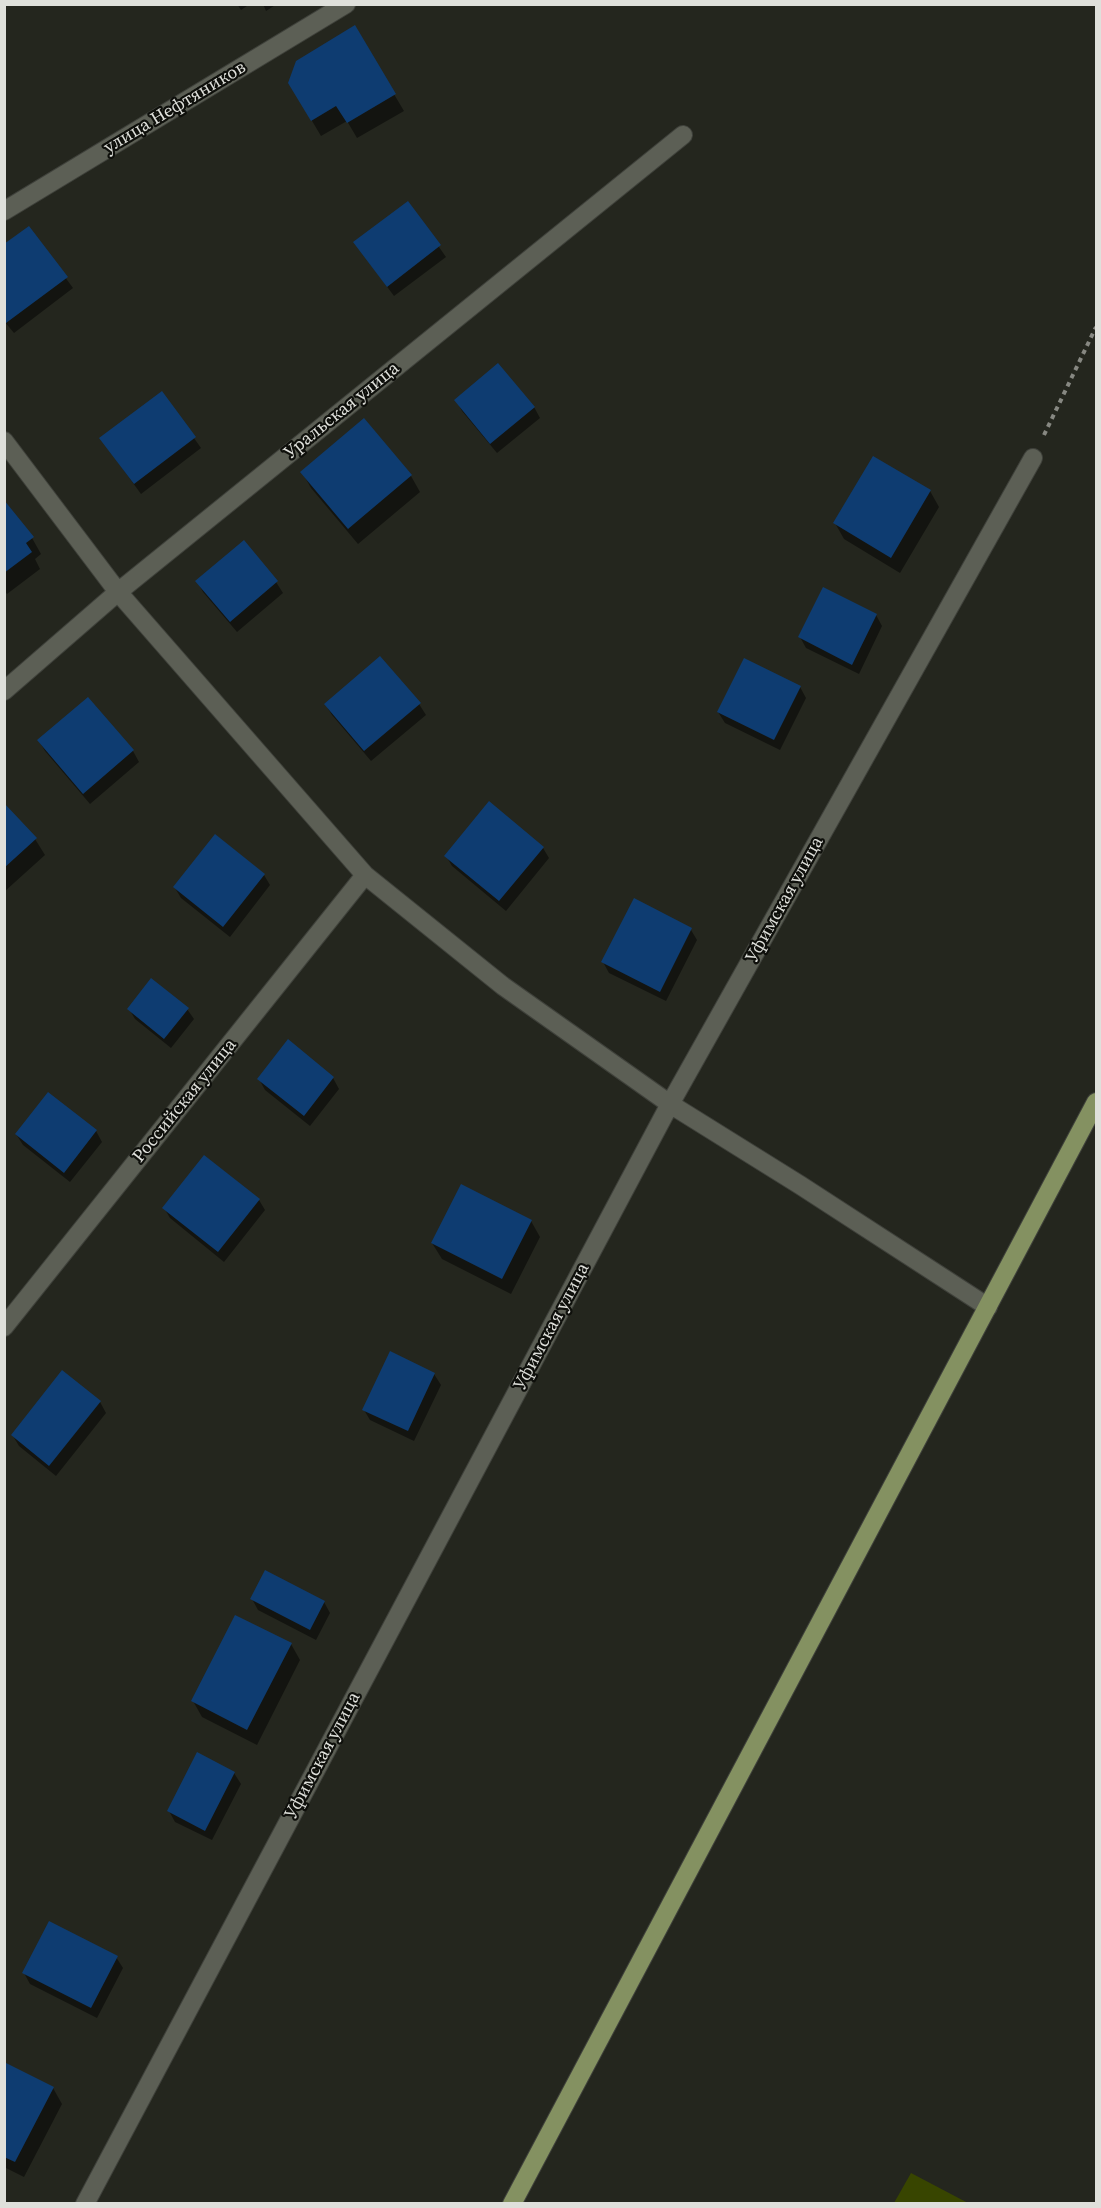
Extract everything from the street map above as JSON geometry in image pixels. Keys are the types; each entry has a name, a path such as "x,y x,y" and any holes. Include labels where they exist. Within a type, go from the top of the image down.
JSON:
{"main road":[{"path":"512,2204 1096,1102"}],"street":[{"name":"улица Нефтяников","path":"4,211 346,4"},
{"name":"Уральская улица","path":"4,691 118,591 683,135"},
{"path":"4,441 118,591 365,875 504,986 670,1104 988,1307"},
{"name":"Уфимская улица","path":"85,2204 670,1104 1033,458"},
{"name":"Российская улица","path":"4,1327 365,875"}],"path":[{"path":"1033,458 1096,327"}],"green space":[{"path":"911,2173 968,2203 894,2203"}],"building":[{"path":"355,25 396,94 347,123 336,106 311,121 288,83 296,61"},
{"path":"408,201 441,245 387,287 353,242"},
{"path":"29,226 68,277 6,323 4,321 4,244"},
{"path":"498,363 535,407 490,444 454,400"},
{"path":"162,391 196,437 134,484 99,438"},
{"path":"364,418 412,475 348,529 300,472"},
{"path":"873,456 931,490 891,558 833,523"},
{"path":"4,500 34,537 26,543 32,552 4,573"},
{"path":"244,540 278,581 230,622 195,581"},
{"path":"823,587 877,614 852,665 798,637"},
{"path":"380,656 421,703 364,751 324,704"},
{"path":"744,658 801,686 774,740 717,712"},
{"path":"88,697 134,750 83,794 37,740"},
{"path":"489,801 544,847 499,901 444,856"},
{"path":"4,803 37,838 4,868"},
{"path":"215,834 265,874 223,927 173,887"},
{"path":"634,898 692,928 660,992 601,962"},
{"path":"151,978 189,1008 164,1039 127,1009"},
{"path":"288,1039 334,1077 304,1116 257,1079"},
{"path":"48,1092 97,1130 64,1173 15,1134"},
{"path":"204,1155 260,1199 218,1252 162,1208"},
{"path":"461,1184 532,1220 502,1279 431,1243"},
{"path":"390,1351 435,1373 408,1431 362,1410"},
{"path":"62,1370 101,1401 49,1466 11,1435"},
{"path":"265,1570 325,1601 310,1630 250,1599"},
{"path":"235,1615 292,1643 247,1730 191,1701"},
{"path":"197,1752 235,1772 205,1831 167,1811"},
{"path":"49,1921 118,1956 91,2008 22,1973"},
{"path":"4,2062 54,2087 15,2162 4,2157"}]}
